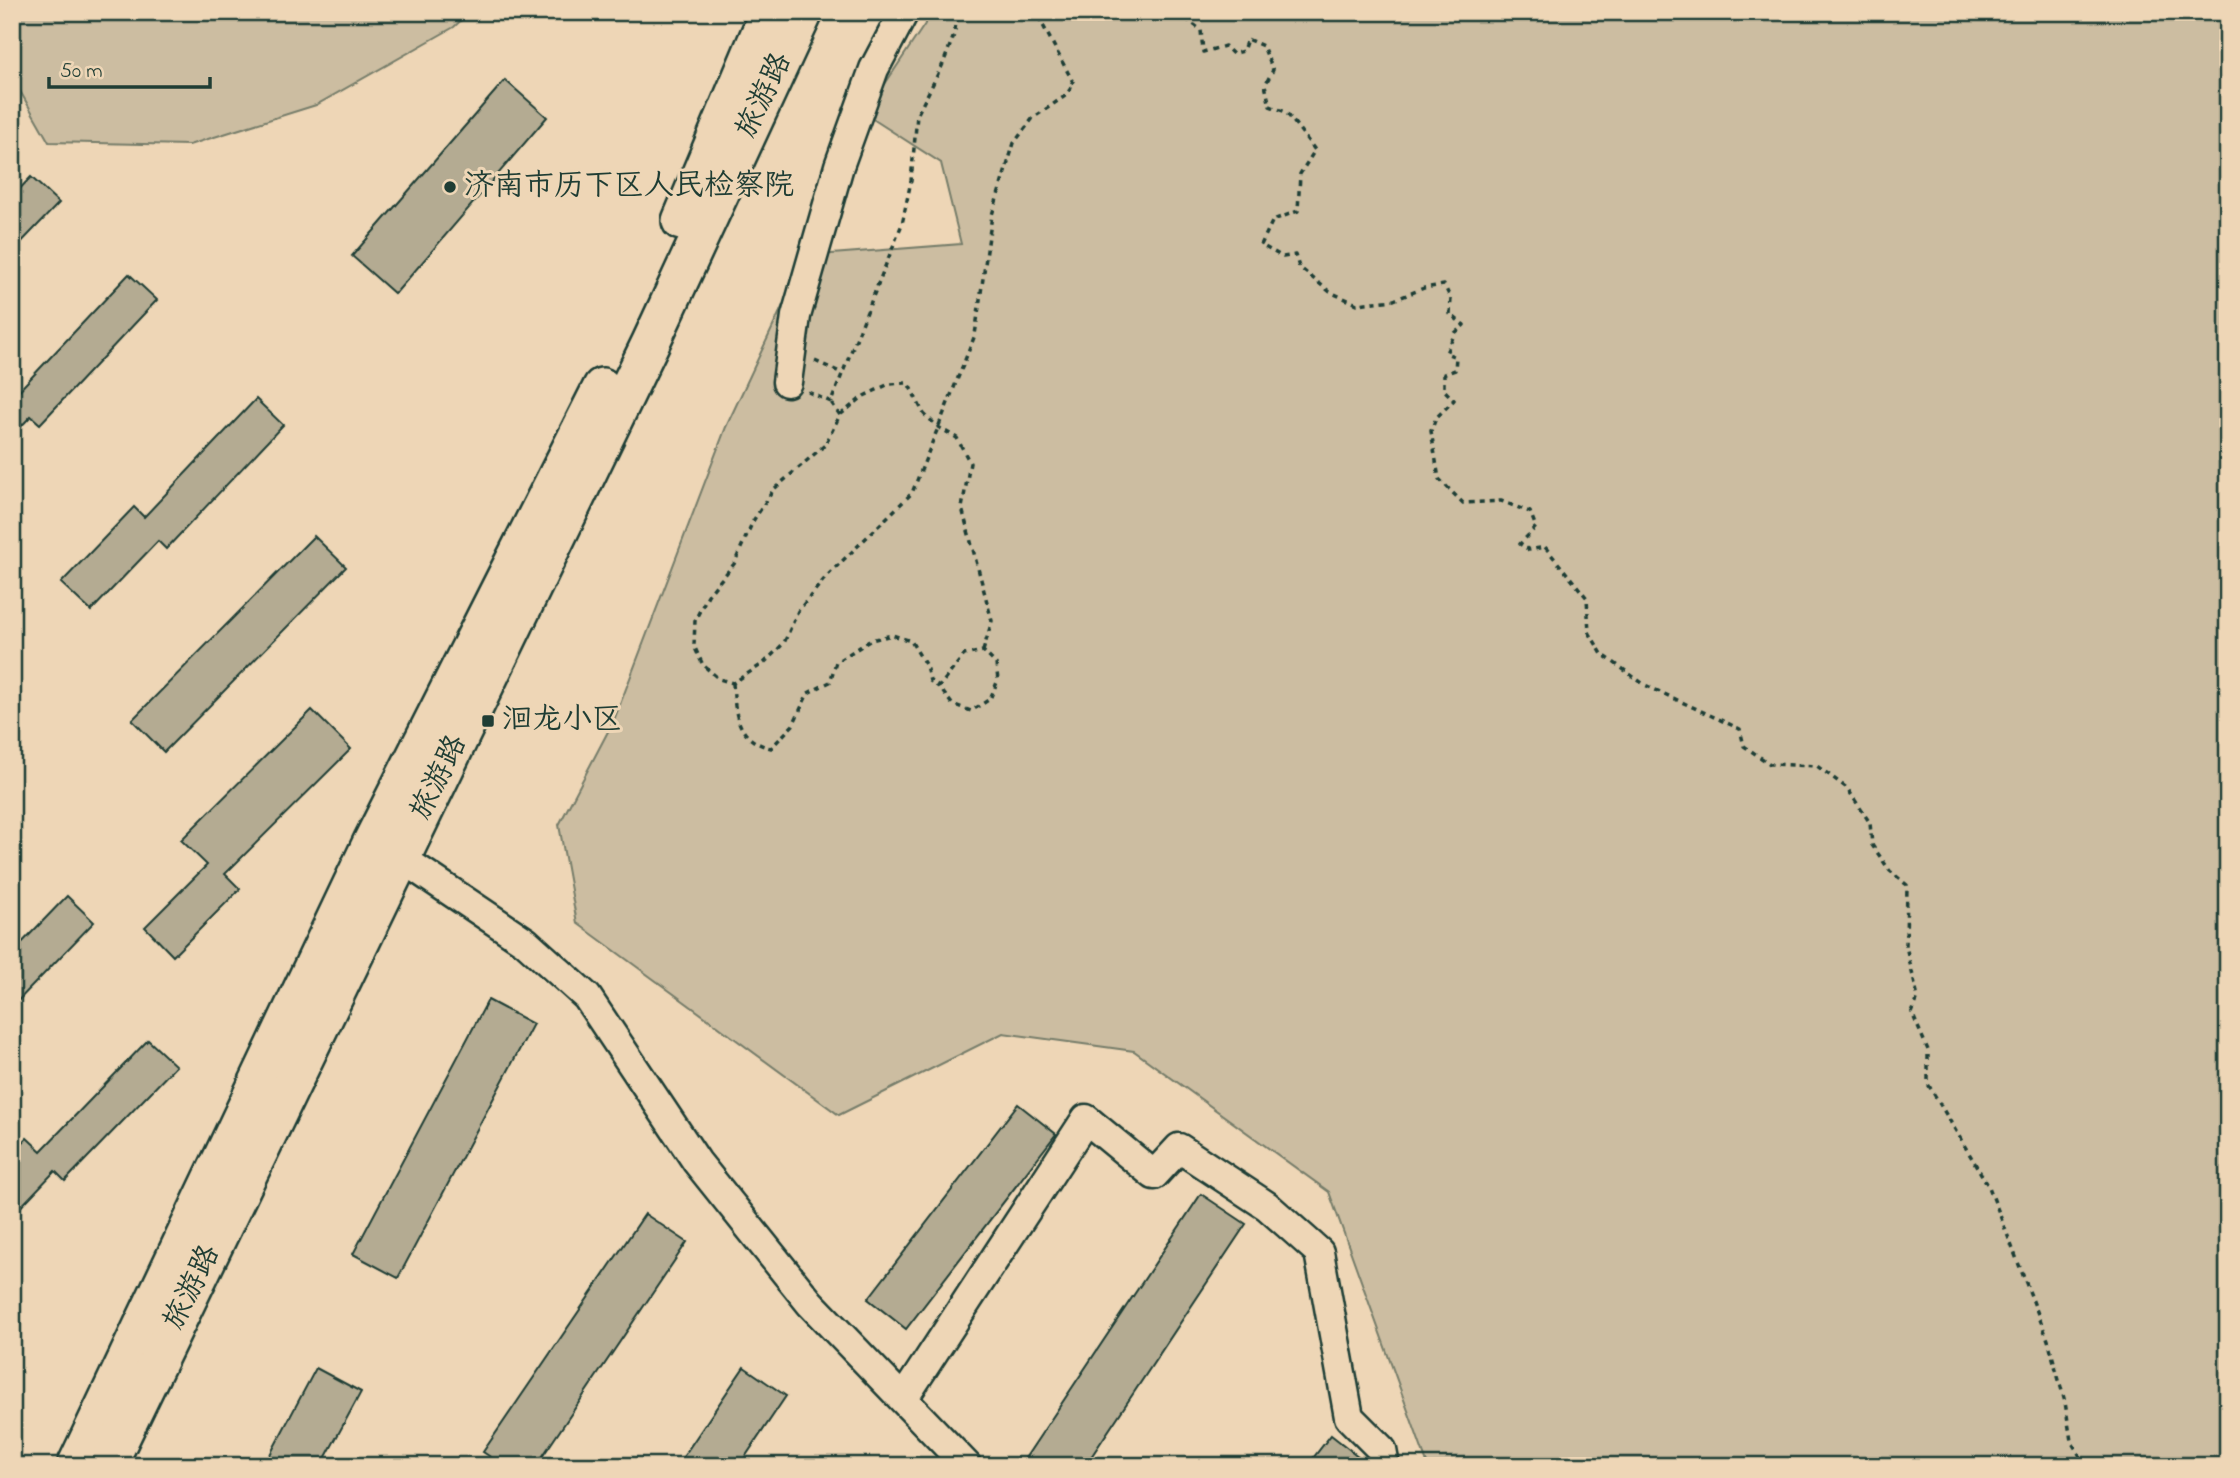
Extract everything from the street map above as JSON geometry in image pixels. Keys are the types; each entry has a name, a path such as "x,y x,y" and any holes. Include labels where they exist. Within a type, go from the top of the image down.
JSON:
{"main road":[{"name":"旅游路","path":"107,1466 387,850 655,280 769,12"},
{"name":"旅游路","path":"76,1466 387,850 651,342 804,12"}],"street":[{"path":"786,382 796,316 839,166 874,69 904,12"},
{"path":"387,850 526,942 587,997 697,1162 810,1303 968,1466"},
{"path":"903,1399 1086,1119 1154,1175 1179,1148 1266,1206 1319,1252 1349,1417 1382,1450 1385,1466"}],"path":[{"path":"840,415 831,402 902,224 911,181 917,115 943,64 954,35 958,12"},
{"path":"983,651 992,621 962,508 970,463 957,438 938,427 923,414 908,383 888,384 864,396 840,415 825,445 774,489 753,521 734,564 708,595 695,620 694,646 703,665 719,679 733,683 764,663 783,643 798,611 826,577 912,493 938,427 975,335 992,215 1014,143 1033,118 1065,96 1074,83 1036,12"},
{"path":"1184,12 1181,15 1201,30 1203,52 1225,46 1233,54 1243,51 1247,39 1263,46 1273,69 1265,85 1270,106 1286,112 1315,150 1300,174 1298,211 1273,220 1261,245 1283,257 1295,254 1299,267 1330,292 1357,304 1394,300 1424,288 1444,285 1451,299 1450,314 1464,325 1455,333 1446,353 1456,357 1455,370 1444,374 1444,390 1454,400 1436,418 1431,431 1439,479 1463,503 1501,501 1530,512 1536,527 1520,544 1529,550 1545,547 1587,598 1589,632 1602,654 1645,685 1740,729 1744,746 1770,764 1817,765 1847,788 1870,823 1872,845 1891,871 1907,885 1906,946 1918,998 1912,1013 1928,1050 1928,1084 1989,1187 2048,1340 2071,1441 2086,1466"},
{"path":"733,683 736,720 756,745 771,748 793,724 808,693 830,682 836,662 871,640 892,635 911,641 926,666 930,681 939,687 951,704 971,710 990,699 998,680 996,664 983,651"},
{"path":"939,687 964,655 983,651"}],"shaded area":[{"path":"12,12 470,12 454,27 316,105 189,145 49,142 12,77"},
{"path":"933,12 2228,12 2228,1466 1428,1466 1329,1192 1134,1051 1003,1033 839,1115 577,923 559,825 614,720 726,427 806,256 961,244 941,163 865,114"}],"building":[{"name":"济南市历下区人民检察院","path":"505,80 547,117 395,294 352,256"},
{"path":"31,177 59,203 12,252 12,197"},
{"path":"129,274 157,300 40,424 31,416 12,436 12,398"},
{"path":"256,399 283,425 166,549 158,541 91,611 61,583 134,507 144,517"},
{"path":"314,536 346,567 164,752 132,720"},
{"path":"312,710 351,749 225,874 240,889 173,956 145,927 207,865 181,840"},
{"path":"67,896 94,922 12,1007 12,953"},
{"path":"488,1000 533,1024 398,1278 353,1254"},
{"path":"148,1040 176,1066 65,1181 55,1171 12,1216 12,1154 27,1138 41,1151"},
{"path":"1018,1104 1056,1134 906,1329 868,1299"},
{"path":"1201,1194 1246,1224 1085,1466 1020,1466"},
{"path":"645,1214 687,1242 536,1466 504,1466 483,1452"},
{"path":"744,1367 786,1396 739,1466 677,1466"},
{"path":"316,1368 361,1392 321,1466 264,1466"},
{"path":"1331,1435 1368,1464 1368,1466 1307,1466"}],"place":[{"name":"济南市历下区人民检察院","path":"450,187"},
{"name":"洄龙小区","path":"488,721"}]}
